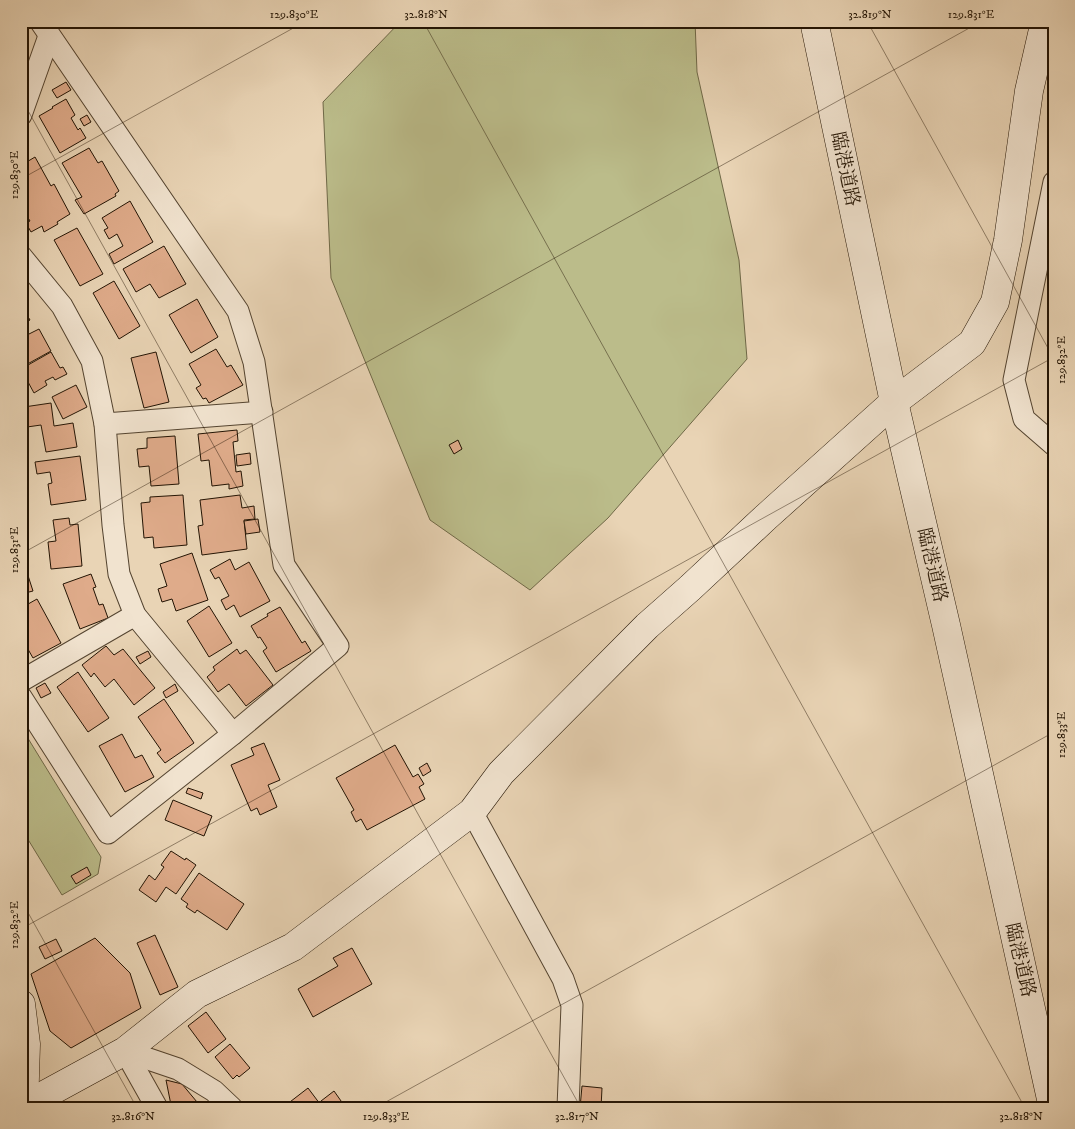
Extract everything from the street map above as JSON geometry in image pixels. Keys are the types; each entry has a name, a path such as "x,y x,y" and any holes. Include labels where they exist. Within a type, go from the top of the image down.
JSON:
{"street":[{"name":"臨港道路","path":"814,21 894,402 946,625 1053,1108"},
{"path":"23,1107 125,1052 197,994 293,947 472,812 501,773 647,626 894,402 972,343 995,302 1008,240 1029,91 1045,21"},
{"path":"21,115 45,29"},
{"path":"21,698 108,833 234,734 338,646 284,565 254,362 238,311 45,29"},
{"path":"1054,182 1014,380 1024,419 1054,445"},
{"path":"21,256 62,306 92,361 104,424 119,574 135,615 234,734"},
{"path":"104,424 262,412"},
{"path":"21,681 135,615"},
{"path":"472,812 563,980 572,1005 568,1108"},
{"path":"21,1004 26,1044 23,1107"},
{"path":"125,1052 156,1108"},
{"path":"125,1052 178,1069 214,1090 232,1108"}],"green space":[{"path":"401,21 695,21 697,72 739,260 747,359 608,518 530,590 430,520 331,278 323,102"},
{"path":"21,727 101,857 98,874 62,895 21,828"}],"building":[{"path":"23,21 27,27 21,31 21,22"},
{"path":"66,82 71,90 57,98 52,90"},
{"path":"66,99 75,115 71,118 78,130 80,128 86,138 60,153 39,116"},
{"path":"87,115 91,122 84,126 80,119"},
{"path":"89,148 98,163 102,161 119,191 115,194 116,196 84,214 75,200 82,197 62,163"},
{"path":"35,157 51,186 54,184 70,214 44,232 42,226 31,232 26,223 30,221 21,206 21,191 24,189 21,183 21,173 28,169 25,163"},
{"path":"130,201 153,242 114,264 109,254 123,246 117,234 109,239 104,230 108,228 102,218"},
{"path":"77,228 103,274 80,286 54,240"},
{"path":"164,246 186,284 159,298 150,284 136,292 123,269"},
{"path":"114,281 140,326 119,339 93,293"},
{"path":"197,299 218,337 191,353 169,315"},
{"path":"21,305 30,320 21,325"},
{"path":"39,329 51,351 22,367 21,338"},
{"path":"216,349 227,367 231,365 243,385 209,403 206,398 203,399 196,388 201,385 189,364"},
{"path":"51,352 60,368 63,367 67,374 55,380 53,377 45,381 47,385 34,393 21,369"},
{"path":"156,352 169,402 144,408 131,358"},
{"path":"76,385 87,407 63,419 52,397"},
{"path":"51,403 54,426 73,423 77,447 46,452 41,425 27,427 24,407"},
{"path":"237,430 238,441 233,442 236,472 241,471 243,486 229,489 229,484 212,486 209,460 201,461 198,434"},
{"path":"175,436 179,484 151,486 149,466 139,467 137,449 147,448 147,438"},
{"path":"458,440 462,449 454,454 449,445"},
{"path":"250,453 251,464 237,466 236,455"},
{"path":"80,456 86,500 51,505 48,484 52,483 50,472 37,474 35,462"},
{"path":"183,495 187,545 154,548 153,537 144,538 141,503 150,502 150,497"},
{"path":"240,495 242,508 254,506 255,519 244,520 247,549 202,555 198,526 203,525 200,500"},
{"path":"69,518 70,525 78,524 82,566 51,569 48,542 56,541 53,520"},
{"path":"258,519 260,532 246,534 244,521"},
{"path":"192,553 208,600 176,611 172,599 162,602 158,589 167,586 160,564"},
{"path":"21,554 33,591 21,594"},
{"path":"230,559 235,570 249,562 270,601 240,617 234,605 226,610 221,600 229,596 219,577 215,579 210,570"},
{"path":"91,574 96,587 93,588 99,605 103,604 108,618 80,629 63,584"},
{"path":"37,599 61,643 33,658 21,637 21,608"},
{"path":"209,606 232,643 209,657 187,621"},
{"path":"280,607 302,643 305,641 311,651 276,672 263,651 267,648 251,626"},
{"path":"106,646 114,655 123,649 155,688 134,705 114,679 105,687 94,673 91,677 82,665"},
{"path":"237,649 240,654 246,650 273,685 246,706 229,684 218,692 207,677 215,670 213,667"},
{"path":"148,651 151,657 140,664 136,657"},
{"path":"78,672 109,718 88,732 57,687"},
{"path":"45,683 51,693 41,698 36,688"},
{"path":"175,684 178,691 166,698 163,692"},
{"path":"164,699 194,743 165,763 157,753 161,750 138,717"},
{"path":"122,734 135,758 142,755 154,777 125,792 99,746"},
{"path":"264,743 280,780 268,785 277,807 260,815 257,808 251,811 231,765 254,755 251,748"},
{"path":"395,745 413,777 418,774 424,784 419,787 425,799 367,830 361,819 356,822 351,812 354,810 336,778"},
{"path":"427,763 431,771 423,776 419,768"},
{"path":"188,788 203,793 201,799 186,793"},
{"path":"173,800 212,816 204,836 165,820"},
{"path":"171,851 196,865 176,894 166,887 156,902 139,890 149,875 155,880 164,867 161,865"},
{"path":"87,867 91,875 76,884 71,876"},
{"path":"199,873 244,904 227,930 197,910 195,913 186,907 188,904 181,899"},
{"path":"155,935 178,987 160,995 137,943"},
{"path":"95,938 130,973 141,1008 71,1048 50,1031 31,974"},
{"path":"56,939 62,951 45,959 39,947"},
{"path":"352,948 372,984 313,1017 298,989 338,966 333,958"},
{"path":"206,1012 226,1039 208,1053 188,1026"},
{"path":"230,1044 250,1068 239,1077 237,1075 233,1079 215,1057"},
{"path":"166,1080 182,1084 202,1108 169,1108 168,1106 171,1105"},
{"path":"582,1086 602,1088 601,1108 580,1108"},
{"path":"308,1088 323,1108 288,1108 286,1105"},
{"path":"334,1091 346,1108 326,1108 321,1101"}]}
